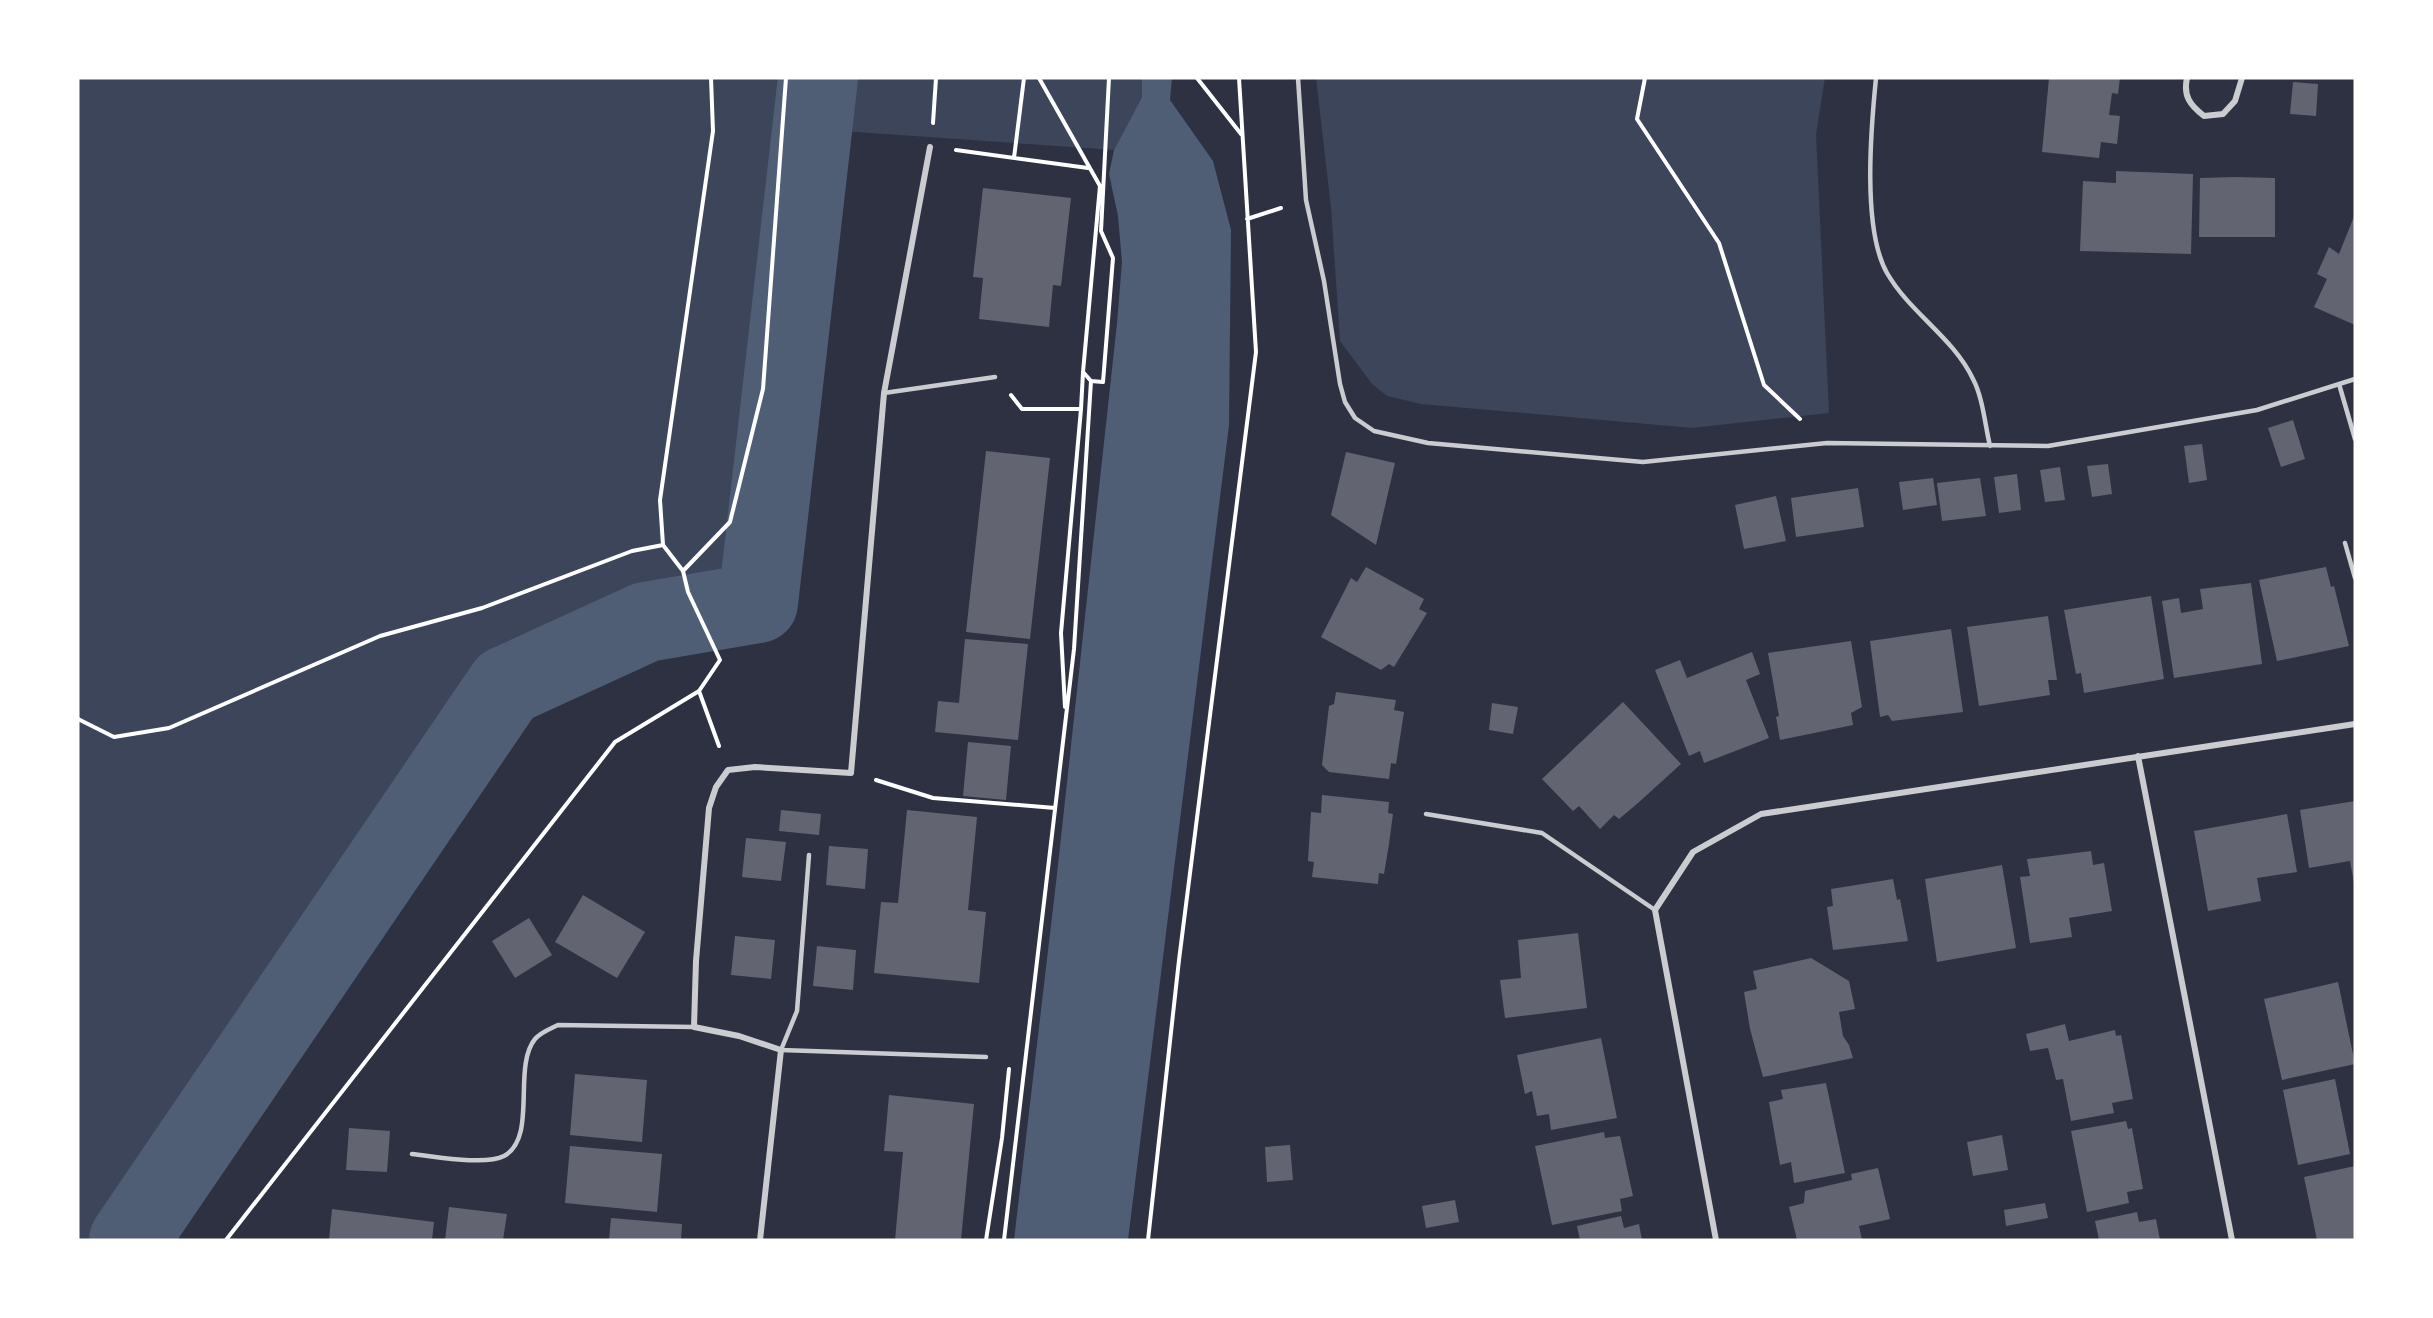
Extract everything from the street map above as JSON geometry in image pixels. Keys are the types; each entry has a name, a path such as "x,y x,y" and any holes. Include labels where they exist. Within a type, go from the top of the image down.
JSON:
{"street":[{"path":"2187,78 2185,89 2190,105 2204,116 2223,114 2235,101 2242,78"},
{"path":"760,1240 781,1050 738,1036 694,1027 696,961 709,808 716,787 728,770 755,767 851,773 884,393 930,147"},
{"path":"1716,1240 1655,910 1693,852 1761,813 2355,724"},
{"path":"2138,756 2232,1240"}],"lane":[{"path":"1298,78 1306,200 1324,281 1332,345 1345,402 1355,418 1374,431 1428,443 1644,462 1827,444 2048,446 2257,410 2355,379"},
{"path":"1876,78 1870,185 1875,236 1883,262 1886,271 1907,304 1954,349 1974,380 1990,446"},
{"path":"884,393 995,377"},
{"path":"2339,384 2355,439"},
{"path":"2345,543 2355,578"},
{"path":"1426,814 1542,833 1655,910"},
{"path":"809,855 797,1011 781,1050 986,1057"},
{"path":"412,1154 475,1159 504,1156 514,1147 520,1133 528,1052 535,1040 551,1028 571,1024 694,1027"}],"path":[{"path":"226,1240 615,742 699,690 720,660 688,592 683,571 663,545 660,500 713,131 711,78"},
{"path":"683,571 730,522 763,389 786,78"},
{"path":"936,78 930,147 1089,168"},
{"path":"1014,158 1024,78"},
{"path":"1039,78 1100,186 1061,633 1066,718"},
{"path":"1083,372 1091,381 1103,382 1113,258 1101,231 1109,78"},
{"path":"1197,78 1242,136"},
{"path":"1148,1240 1179,960 1256,352 1239,78"},
{"path":"1645,78 1637,119 1719,243 1764,385 1827,444"},
{"path":"1247,219 1306,200"},
{"path":"995,377 1022,409 1081,409"},
{"path":"1004,1240 1074,649 1091,381"},
{"path":"78,719 114,737 169,728 380,636 482,608 632,550 663,545"},
{"path":"699,690 728,770"},
{"path":"851,773 933,798 1055,808"},
{"path":"986,1057 1010,1059 1002,1138 986,1240"}],"shaded area":[{"path":"78,78 1142,78 1142,97 1114,150 813,129 758,603 646,622 506,686 129,1240 78,1240"},
{"path":"813,78 823,78 813,129"},
{"path":"1142,78 1172,78 1170,100 1213,161 1231,230 1229,425 1128,1240 1014,1240 1057,874 1117,323 1122,262 1118,216 1109,174 1114,150 1142,97"},
{"path":"1316,78 1825,78 1816,134 1829,413 1692,428 1421,404 1387,396 1372,384 1340,341 1331,208"}],"building":[{"path":"2049,78 2120,78 2118,94 2112,93 2109,115 2120,116 2117,144 2101,142 2099,158 2042,152"},
{"path":"2293,82 2318,84 2316,116 2290,114"},
{"path":"2116,171 2193,174 2191,254 2080,251 2083,181 2116,183"},
{"path":"2200,178 2275,178 2275,237 2199,237"},
{"path":"983,188 1071,198 1061,286 1053,285 1049,327 979,319 983,278 973,277"},
{"path":"2355,214 2355,325 2314,307 2327,279 2317,274 2329,247 2339,254"},
{"path":"2293,420 2305,459 2281,467 2268,428"},
{"path":"2202,444 2207,480 2189,483 2184,446"},
{"path":"986,451 1050,458 1030,639 966,632"},
{"path":"1346,452 1395,463 1376,545 1331,515"},
{"path":"2108,464 2112,494 2092,497 2087,466"},
{"path":"2060,467 2065,500 2045,502 2040,470"},
{"path":"2017,474 2021,510 1999,513 1994,477"},
{"path":"1933,478 1937,505 1903,510 1899,482"},
{"path":"1980,478 1986,516 1942,521 1937,483"},
{"path":"1858,488 1864,527 1796,537 1791,498"},
{"path":"1776,496 1786,541 1744,549 1735,505"},
{"path":"1366,567 1424,599 1419,609 1427,613 1394,667 1389,664 1381,670 1321,637 1351,578 1357,582"},
{"path":"2326,567 2331,587 2334,586 2349,646 2277,661 2259,580"},
{"path":"2251,583 2262,664 2174,678 2162,601 2179,598 2181,613 2203,609 2200,589"},
{"path":"2151,596 2164,679 2084,693 2081,673 2076,674 2064,610"},
{"path":"2048,616 2057,680 2048,680 2050,695 1979,706 1967,627"},
{"path":"1951,629 1963,712 1892,721 1888,715 1880,717 1870,641"},
{"path":"965,639 1028,644 1018,740 935,732 938,701 959,703"},
{"path":"1851,641 1862,707 1851,713 1853,725 1780,740 1776,717 1779,716 1768,653"},
{"path":"1752,652 1760,674 1746,680 1769,738 1704,763 1700,751 1689,756 1655,670 1680,660 1687,678"},
{"path":"1336,692 1396,700 1394,710 1404,712 1396,764 1391,763 1389,779 1329,772 1322,765 1329,706 1334,704"},
{"path":"1623,702 1681,764 1619,819 1614,815 1600,829 1579,806 1573,811 1542,779"},
{"path":"1492,703 1518,707 1513,734 1489,730"},
{"path":"968,742 1011,746 1006,800 963,796"},
{"path":"1322,795 1389,802 1388,813 1393,814 1389,844 1384,874 1379,873 1378,884 1312,877 1314,862 1308,861 1311,812 1321,813"},
{"path":"2355,801 2354,883 2350,861 2309,868 2300,810"},
{"path":"781,810 821,814 819,835 779,831"},
{"path":"907,810 977,817 968,910 986,912 979,983 874,973 881,902 898,903"},
{"path":"2287,814 2297,872 2257,878 2261,901 2208,911 2194,831"},
{"path":"746,838 786,842 781,881 742,877"},
{"path":"829,846 868,849 865,889 826,885"},
{"path":"2091,851 2093,865 2104,863 2112,911 2069,918 2072,937 2030,943 2020,877 2030,876 2027,859"},
{"path":"2002,865 2016,948 1937,962 1925,879"},
{"path":"1893,879 1897,900 1900,899 1908,941 1833,950 1827,907 1833,906 1831,889"},
{"path":"583,895 645,932 617,978 555,942"},
{"path":"529,918 552,955 515,978 492,941"},
{"path":"1578,933 1587,1008 1505,1018 1500,980 1521,978 1518,940"},
{"path":"735,936 775,940 771,979 731,975"},
{"path":"817,946 856,950 853,990 813,986"},
{"path":"1811,958 1849,981 1855,1009 1839,1012 1843,1036 1853,1058 1763,1077 1750,1029 1744,992 1757,989 1753,971"},
{"path":"2338,982 2355,1064 2282,1080 2264,999"},
{"path":"2065,1024 2069,1041 2115,1030 2116,1036 2121,1035 2133,1099 2112,1103 2114,1113 2071,1121 2063,1079 2056,1080 2048,1048 2030,1051 2026,1034"},
{"path":"1601,1038 1617,1118 1551,1130 1549,1114 1537,1116 1532,1091 1525,1094 1517,1055"},
{"path":"575,1074 647,1080 642,1142 570,1135"},
{"path":"2335,1079 2350,1154 2298,1165 2283,1090"},
{"path":"1826,1083 1845,1173 1794,1183 1791,1162 1780,1165 1769,1102 1783,1099 1781,1090"},
{"path":"889,1095 974,1104 961,1240 895,1240 903,1152 884,1151"},
{"path":"2126,1121 2128,1129 2132,1128 2143,1189 2127,1192 2129,1203 2087,1212 2071,1131"},
{"path":"349,1128 390,1131 387,1172 346,1170"},
{"path":"1604,1132 1605,1138 1620,1136 1633,1196 1620,1199 1622,1211 1552,1225 1535,1146"},
{"path":"2002,1135 2008,1170 1973,1176 1967,1142"},
{"path":"1290,1145 1293,1180 1267,1182 1265,1147"},
{"path":"570,1146 662,1154 657,1212 565,1203"},
{"path":"2355,1166 2355,1240 2317,1240 2304,1177"},
{"path":"1878,1168 1890,1219 1859,1226 1862,1240 1797,1240 1789,1207 1804,1203 1805,1191 1852,1180 1851,1174"},
{"path":"1455,1200 1459,1222 1426,1228 1422,1206"},
{"path":"2045,1203 2048,1218 2006,1226 2004,1210"},
{"path":"449,1207 507,1214 503,1240 445,1240"},
{"path":"332,1209 434,1222 432,1240 329,1240"},
{"path":"2137,1212 2139,1222 2156,1219 2160,1240 2099,1240 2095,1221"},
{"path":"1621,1216 1624,1228 1639,1224 1642,1240 1580,1240 1577,1226"},
{"path":"611,1218 682,1224 681,1240 609,1240"}],"waterway":[{"path":"129,1240 506,686 646,622 758,603 818,78"}]}
